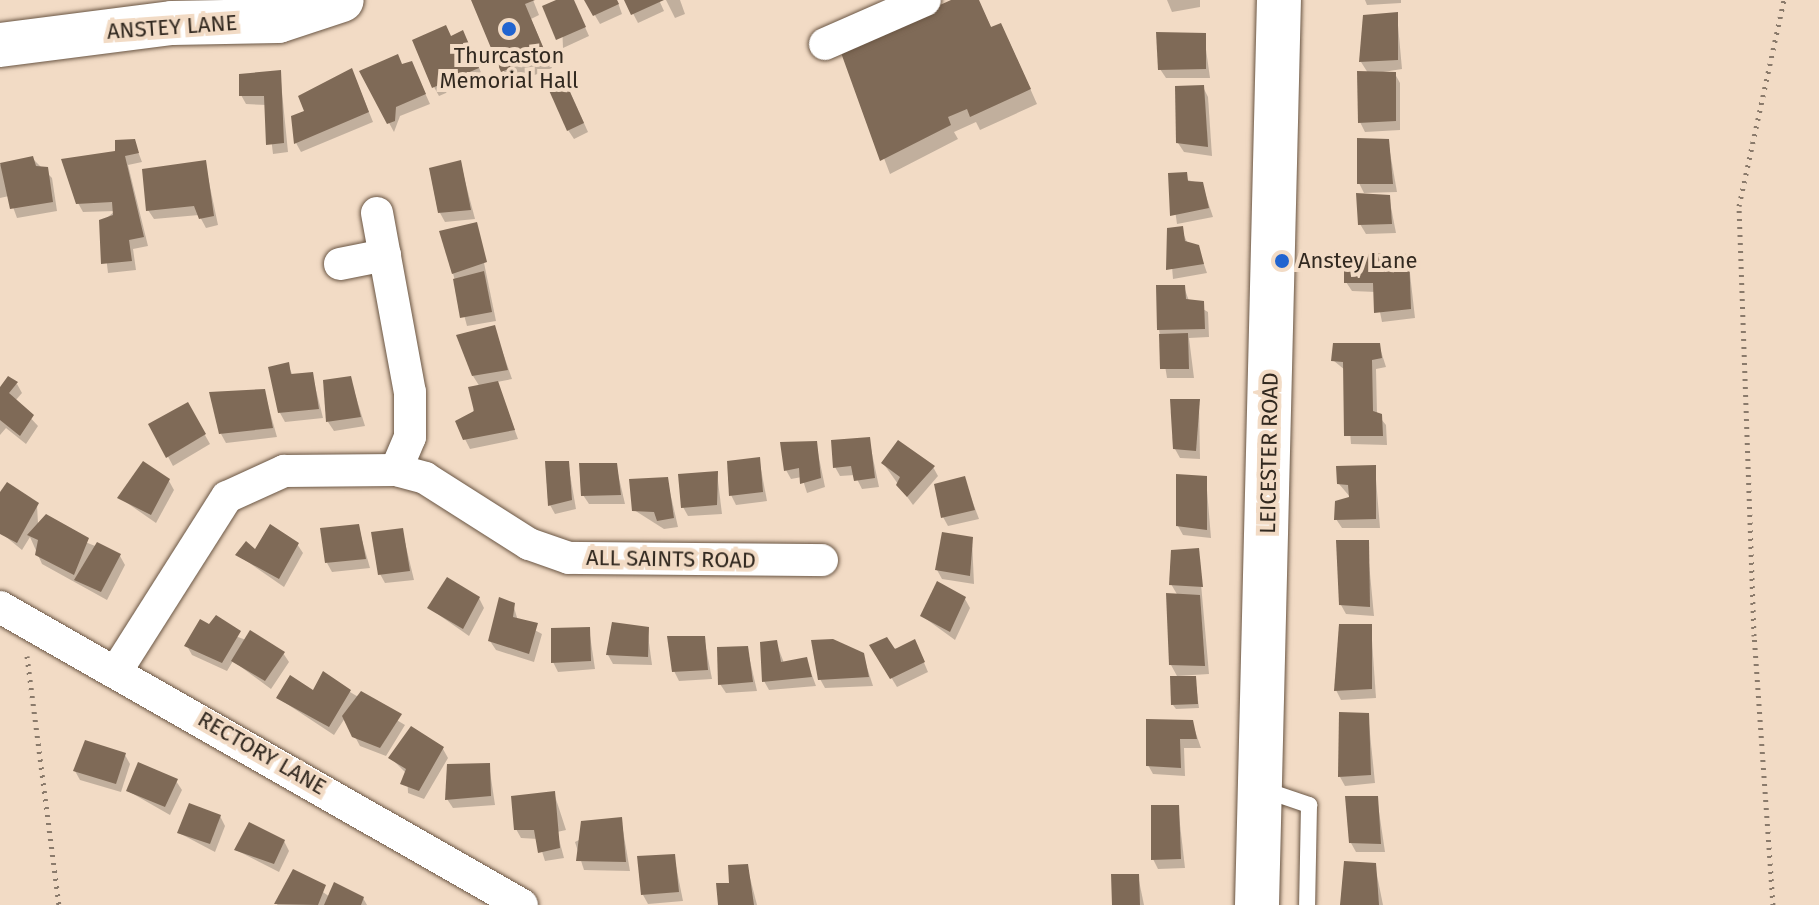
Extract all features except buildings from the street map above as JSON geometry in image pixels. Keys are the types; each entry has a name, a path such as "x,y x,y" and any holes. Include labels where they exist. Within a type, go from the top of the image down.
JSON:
{"street":[{"name":"ANSTEY LANE","path":"0,45 172,23 278,21 342,0"},
{"path":"825,44 925,0"},
{"name":"LEICESTER ROAD","path":"1257,905 1279,0"},
{"path":"377,213 410,392 410,437 396,470"},
{"path":"340,264 385,255"},
{"name":"ALL SAINTS ROAD","path":"117,670 227,497 284,471 396,470 425,478 529,544 569,558 828,560"},
{"name":"RECTORY LANE","path":"11,612 117,670 522,905"}],"lane":[{"path":"1260,788 1309,805 1307,905"}],"path":[{"path":"1773,905 1739,206 1784,0"},
{"path":"11,612 59,905"}],"place":[{"name":"Thurcaston Memorial Hall","path":"509,29"},
{"name":"Anstey Lane","path":"1282,261"}]}
